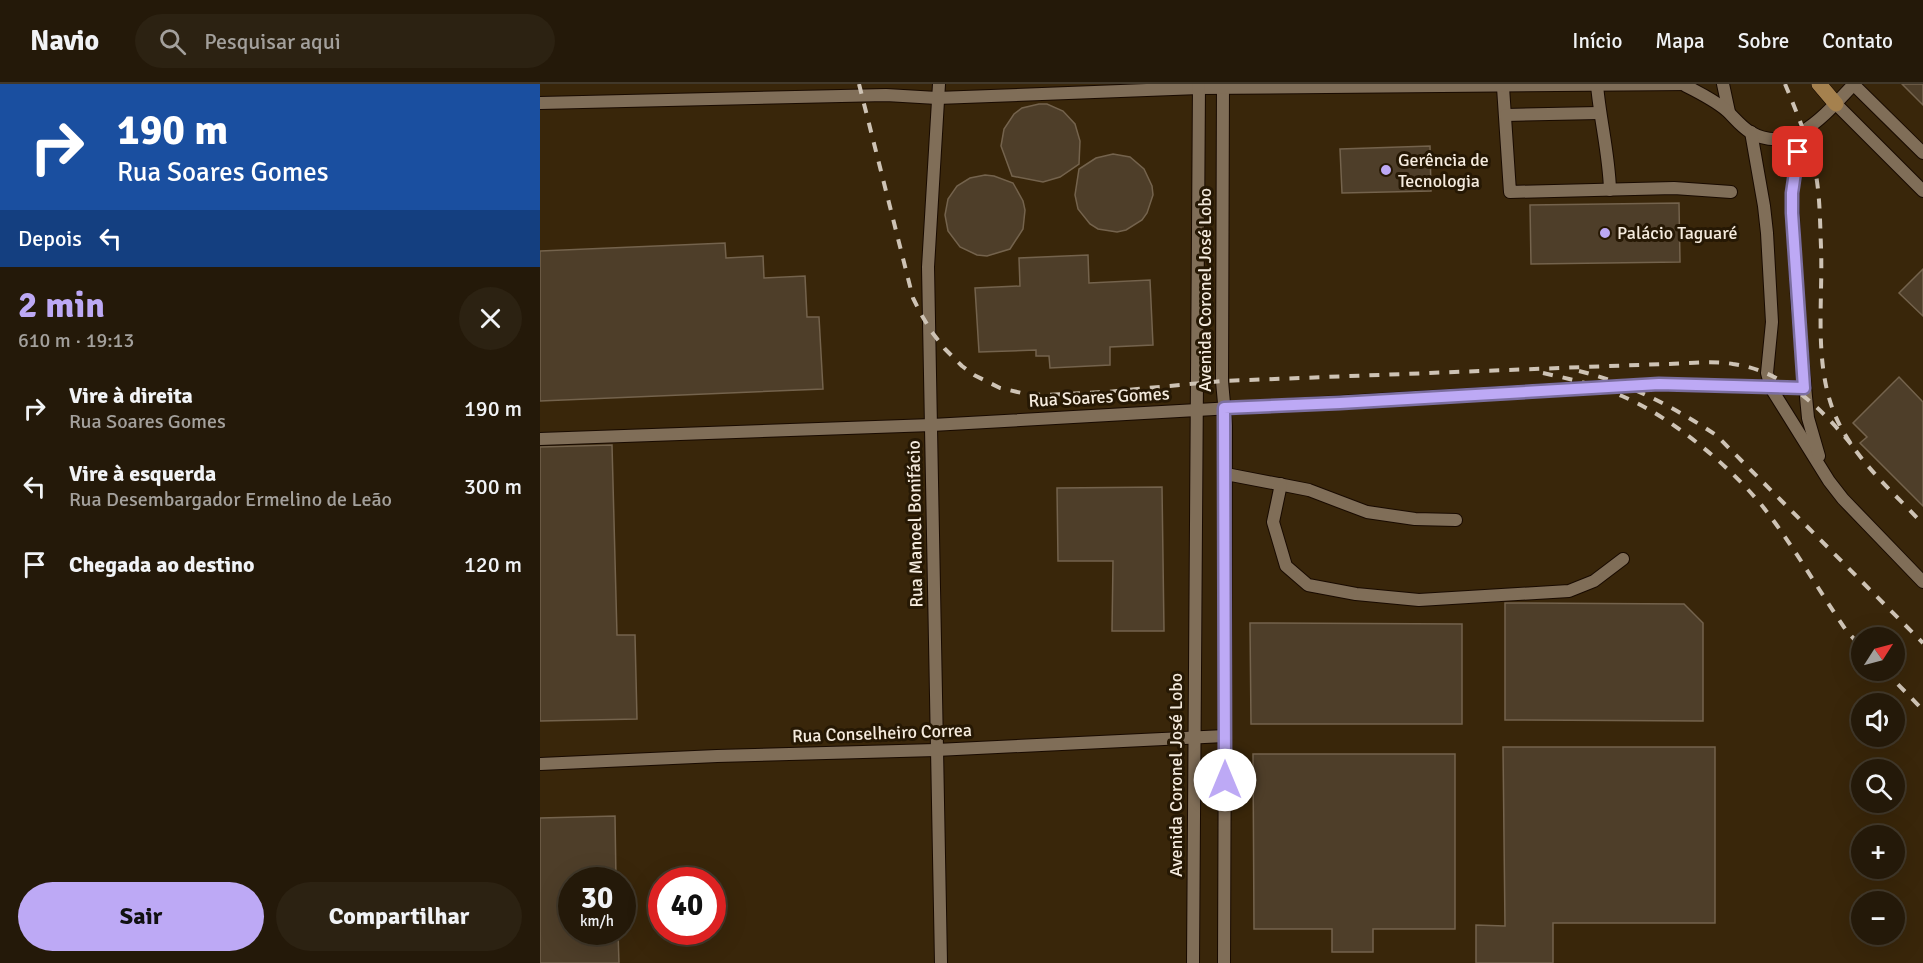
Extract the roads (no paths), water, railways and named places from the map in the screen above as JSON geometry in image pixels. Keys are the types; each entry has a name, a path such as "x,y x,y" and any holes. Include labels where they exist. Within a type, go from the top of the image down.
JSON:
{"main road":[{"path":"1819,84 1836,104"}],"street":[{"name":"Rua Manoel Bonifácio","path":"939,84 928,267 941,963"},
{"path":"1723,84 1729,112"},
{"path":"540,103 874,95 937,98 1199,86 1688,85 1729,112 1751,132 1771,139 1783,139 1800,134 1816,122 1854,84 1923,153"},
{"path":"1597,85 1599,113 1609,163 1610,190"},
{"name":"Avenida Coronel José Lobo","path":"1193,963 1199,86"},
{"name":"Avenida Coronel José Lobo","path":"1223,86 1222,381 1226,474 1224,963"},
{"path":"1503,87 1510,192 1674,188 1731,192"},
{"path":"1836,104 1923,191"},
{"path":"1506,115 1599,113"},
{"path":"1751,132 1767,233 1772,322 1767,373 1771,388 1823,468"},
{"path":"1800,134 1792,193 1792,213 1808,418 1829,481 1843,499 1923,582"},
{"name":"Rua Soares Gomes","path":"540,438 932,425 1659,384 1804,388"},
{"path":"1226,474 1309,490 1367,512 1415,519 1456,520"},
{"path":"1281,484 1273,522 1286,566 1308,585 1356,594 1419,600 1569,591 1594,581 1623,559"},
{"name":"Rua Conselheiro Correa","path":"540,764 936,750 1225,736"}],"railway":[{"path":"859,84 913,298 931,331 945,349 974,375 1000,388 1026,394 1045,395 1106,392 1222,381 1698,362 1724,363 1752,368 1770,375 1802,394 1830,420 1855,449"},
{"path":"1785,84 1807,140 1817,184 1821,247 1821,350 1827,391 1840,426 1850,442 1885,485 1923,524"},
{"path":"1579,371 1633,389 1684,415 1716,435 1923,643"},
{"path":"1543,373 1603,389 1641,405 1681,431 1720,462 1767,512 1851,636"},
{"path":"1895,681 1923,710"}],"place":[{"name":"Gerência de Tecnologia","path":"1386,170"},
{"name":"Palácio Taguaré","path":"1605,233"}]}
